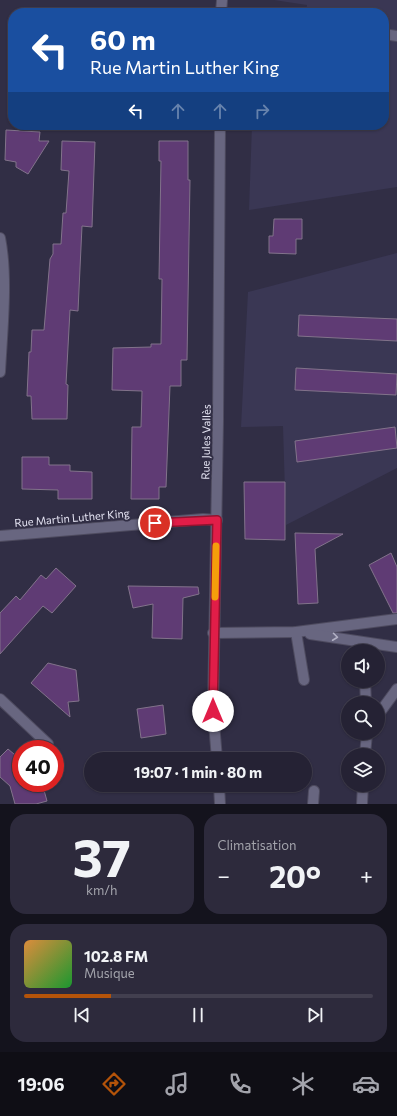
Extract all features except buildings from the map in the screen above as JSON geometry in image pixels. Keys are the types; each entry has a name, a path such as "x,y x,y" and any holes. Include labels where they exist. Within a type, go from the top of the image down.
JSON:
{"street":[{"name":"Rue Jules Vallès","path":"216,752 213,711 213,633 217,520 220,130"},
{"path":"0,238 3,251 3,301 0,372"},
{"name":"Rue Martin Luther King","path":"0,536 203,519 217,520"},
{"path":"213,633 296,632 397,619"},
{"path":"296,632 359,644"},
{"path":"296,632 304,680"},
{"path":"385,647 397,647"},
{"path":"385,706 397,690"},
{"path":"0,699 44,740"},
{"path":"313,804 314,791"},
{"path":"219,792 220,804"},
{"path":"362,804 363,792"}],"shaded area":[{"path":"274,0 397,0 397,187 249,210 252,130 389,130 389,8 307,8 307,5"},
{"path":"397,253 397,468 286,525 283,426 241,427 248,292"}],"slow traffic":[{"path":"215,597 216,546"}],"route":[{"path":"155,523 203,519 217,520 213,633 213,711"}]}
